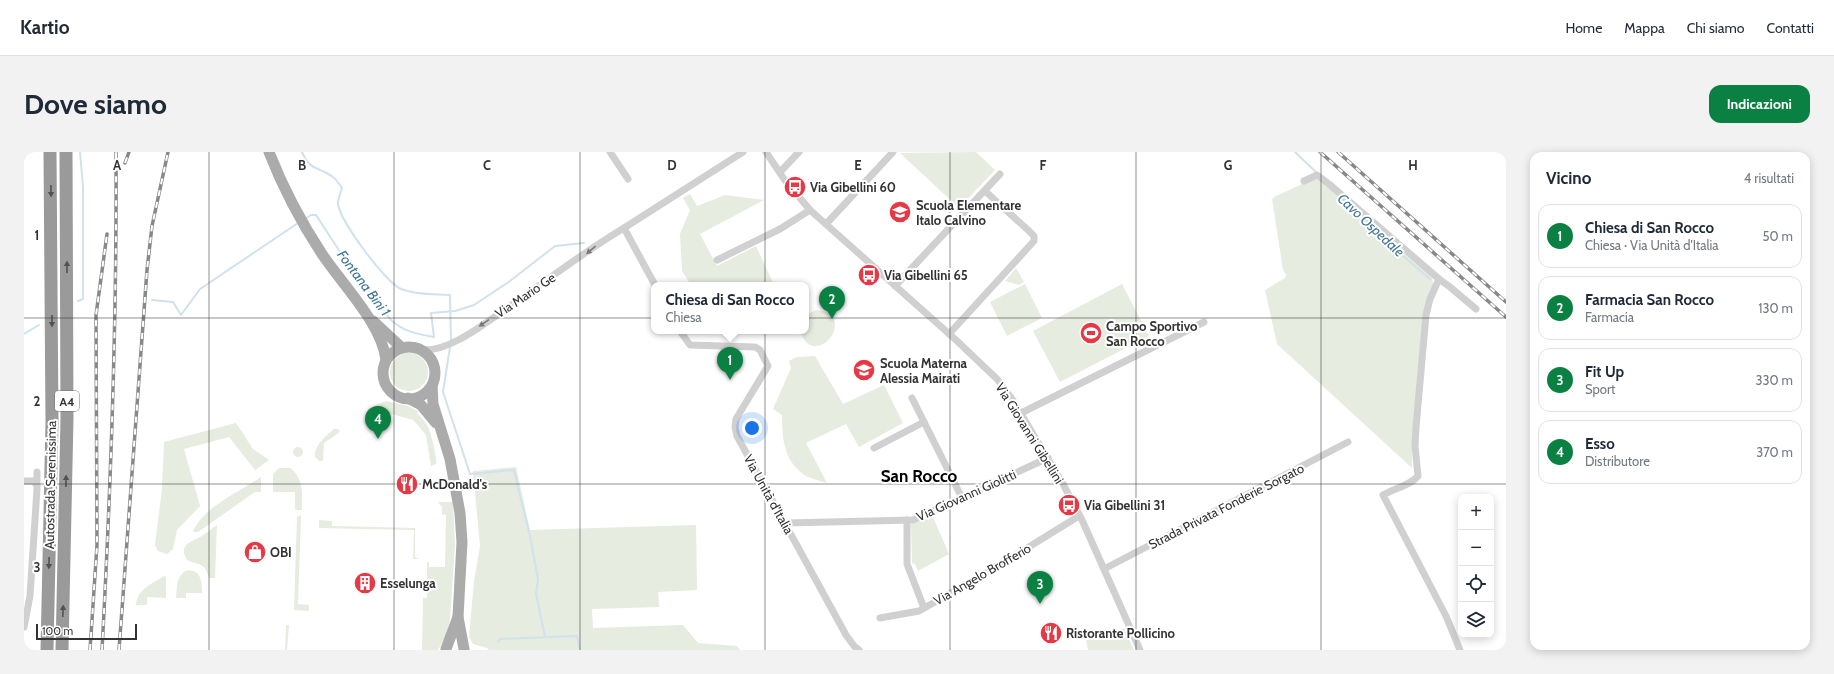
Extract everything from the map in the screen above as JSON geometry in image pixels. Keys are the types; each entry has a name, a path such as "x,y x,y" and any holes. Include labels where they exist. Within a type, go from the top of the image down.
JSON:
{"highway":[{"name":"Autostrada Serenissima","path":"47,650 52,414 50,152"},
{"name":"Autostrada Serenissima","path":"62,650 67,418 66,152"}],"main road":[{"path":"269,152 293,208 322,255 364,311 381,340 385,351 386,360 383,373 388,388 393,393 408,398 421,405 440,428"},
{"path":"364,311 402,348"},
{"path":"386,360 396,350 409,347 422,350 428,355 435,370 432,385 433,404 455,478 460,513 462,542 458,618 464,650"},
{"path":"408,398 422,395 432,385"},
{"path":"445,650 458,618"},
{"path":"445,650 455,646 464,650"}],"street":[{"path":"610,152 628,179"},
{"path":"653,282 624,228 743,152"},
{"name":"Via Giovanni Gibellini","path":"766,152 810,210 949,334 997,379 1021,412 1079,516 1140,650"},
{"path":"780,172 799,152"},
{"path":"826,224 893,152"},
{"path":"895,286 1000,174"},
{"path":"1304,181 1317,175 1325,180 1439,279 1476,309"},
{"path":"949,334 1034,241 1034,236 985,190"},
{"path":"717,260 780,229 810,210"},
{"name":"Via Mario Ge","path":"422,350 431,351 450,344 475,329 598,244 624,228"},
{"path":"1439,279 1430,299 1426,315 1416,427 1418,476 1414,480 1392,489 1383,495 1446,616 1460,650"},
{"path":"1021,412 1204,322"},
{"name":"Via Unità d'Italia","path":"682,334 690,344 758,348 766,361 768,366 767,370 736,419 735,427 737,436 846,635 859,650"},
{"path":"912,398 962,498"},
{"path":"874,448 924,422"},
{"name":"Strada Privata Fonderie Sorgato","path":"1104,569 1348,442"},
{"name":"Via Giovanni Giolitti","path":"786,523 913,520 1048,458"},
{"path":"24,627 30,596 37,472"},
{"path":"24,481 33,481 37,485"},
{"name":"Via Angelo Brofferio","path":"880,618 919,611 993,569 1079,516"},
{"path":"907,520 907,564 924,608"}],"shaded area":[{"path":"976,152 995,170 959,208 900,153"},
{"path":"1313,179 1330,185 1389,241 1432,277 1433,284 1412,435 1412,468 1277,344 1265,290 1285,278 1286,275 1283,270 1272,199"},
{"path":"690,194 697,206 725,195 764,200 700,234 717,266 756,246 773,282 689,282 682,271 680,234 690,210 683,198"},
{"path":"1016,268 1024,282 1019,285 1005,281"},
{"path":"1025,284 1042,318 1007,336 990,302"},
{"name":"Campo Sportivo San Rocco","path":"1122,284 1149,336 1060,382 1033,331"},
{"path":"816,310 829,314 834,321 834,330 830,338 823,344 815,346 807,342 802,334 809,334 809,314"},
{"path":"405,353 413,353 425,362 428,372 425,382 419,388 413,391 405,391 393,382 390,376 390,368 399,356"},
{"path":"815,356 843,404 884,385 903,423 859,447 846,424 806,443 827,483 806,476 793,464 784,441 782,415 773,409 791,368 789,361 797,357"},
{"path":"386,401 408,406 418,411 417,413 429,429 433,442 436,464 431,466 426,435 413,420 388,413 373,415 368,412 368,409"},
{"path":"236,423 253,449 269,460 255,470 229,437 184,449 200,506 177,530 173,549 167,554 158,551 155,545 162,489 164,442"},
{"path":"334,429 338,429 340,432 324,443 323,461 319,461 315,457 316,449 321,441"},
{"path":"296,447 300,447 302,448 302,456 296,457 293,454 293,450"},
{"path":"516,467 530,530 696,525 697,590 658,592 659,607 592,609 593,628 683,625 698,643 737,646 740,650 489,650 473,644 469,637 474,581 480,546 473,471"},
{"path":"279,468 290,468 298,477 301,487 302,510 295,510 295,492 273,492 273,474"},
{"path":"261,477 261,492 255,492 198,532 193,531 205,514 223,500"},
{"path":"438,502 453,502 455,545 450,619 447,634 438,650 422,650 423,598 427,598 427,562 429,562 429,567 445,567 446,515 442,514 442,507"},
{"path":"301,515 298,604 309,605 309,611 294,610 297,517"},
{"path":"933,517 949,554 918,571 915,564 912,563 911,524"},
{"path":"319,520 332,521 332,526 415,528 415,557 419,559 413,559 414,530 319,528"},
{"path":"217,525 215,578 209,578 203,566 187,560 184,548 188,543"},
{"path":"185,571 194,571 200,576 202,593 186,593 186,598 176,598 178,580"},
{"path":"164,576 166,577 166,598 147,597 147,605 136,605 137,599 142,591 150,584"},
{"path":"286,625 289,625 287,650 285,650"},
{"path":"1124,628 1134,650 1088,650 1086,640"}],"waterway":[{"path":"78,301 83,299 83,187 80,152"},
{"path":"302,152 305,159 312,166 329,174 342,188 338,203 340,211 364,250 394,284 407,291 426,294 450,295 451,342"},
{"name":"Fontana Bini 1","path":"1295,152 1317,173"},
{"name":"Cavo Ospedale","path":"1340,198 1373,230 1430,279"},
{"name":"Fontana Bini 1","path":"305,219 311,215 316,215 346,261 391,320 406,330 434,337 431,313 455,311 474,305 510,281 555,246 584,243"},
{"name":"Fontana Bini 1","path":"152,300 173,302 181,315 200,289 298,223"},
{"name":"Fontana Bini 1","path":"24,334 39,325"},
{"path":"450,347 443,392 470,474 514,470 530,536 538,579 536,594 545,637"},
{"name":"Cavo Ospedale","path":"498,642 500,639 577,636 580,650"}],"railway":[{"path":"102,650 113,401 116,276 116,152"},
{"path":"125,163 129,152"},
{"path":"119,650 147,270 152,226 168,152"},
{"path":"1320,152 1506,317"},
{"path":"1338,152 1506,302"},
{"path":"90,650 97,545 96,315 107,234"}],"place":[{"name":"Via Gibellini 60","path":"795,187"},
{"name":"Scuola Elementare Italo Calvino","path":"900,212"},
{"name":"Via Gibellini 65","path":"869,275"},
{"name":"Farmacia San Rocco","path":"832,319"},
{"name":"Campo Sportivo San Rocco","path":"1091,333"},
{"name":"Scuola Materna Alessia Mairati","path":"864,370"},
{"name":"Chiesa di San Rocco","path":"730,380"},
{"name":"Esso","path":"378,439"},
{"name":"McDonald's","path":"407,484"},
{"name":"Via Gibellini 31","path":"1069,505"},
{"name":"OBI","path":"255,552"},
{"name":"Esselunga","path":"365,583"},
{"name":"Fit Up","path":"1040,604"},
{"name":"Ristorante Pollicino","path":"1051,633"}],"district":[{"name":"San Rocco","path":"919,476"}]}
